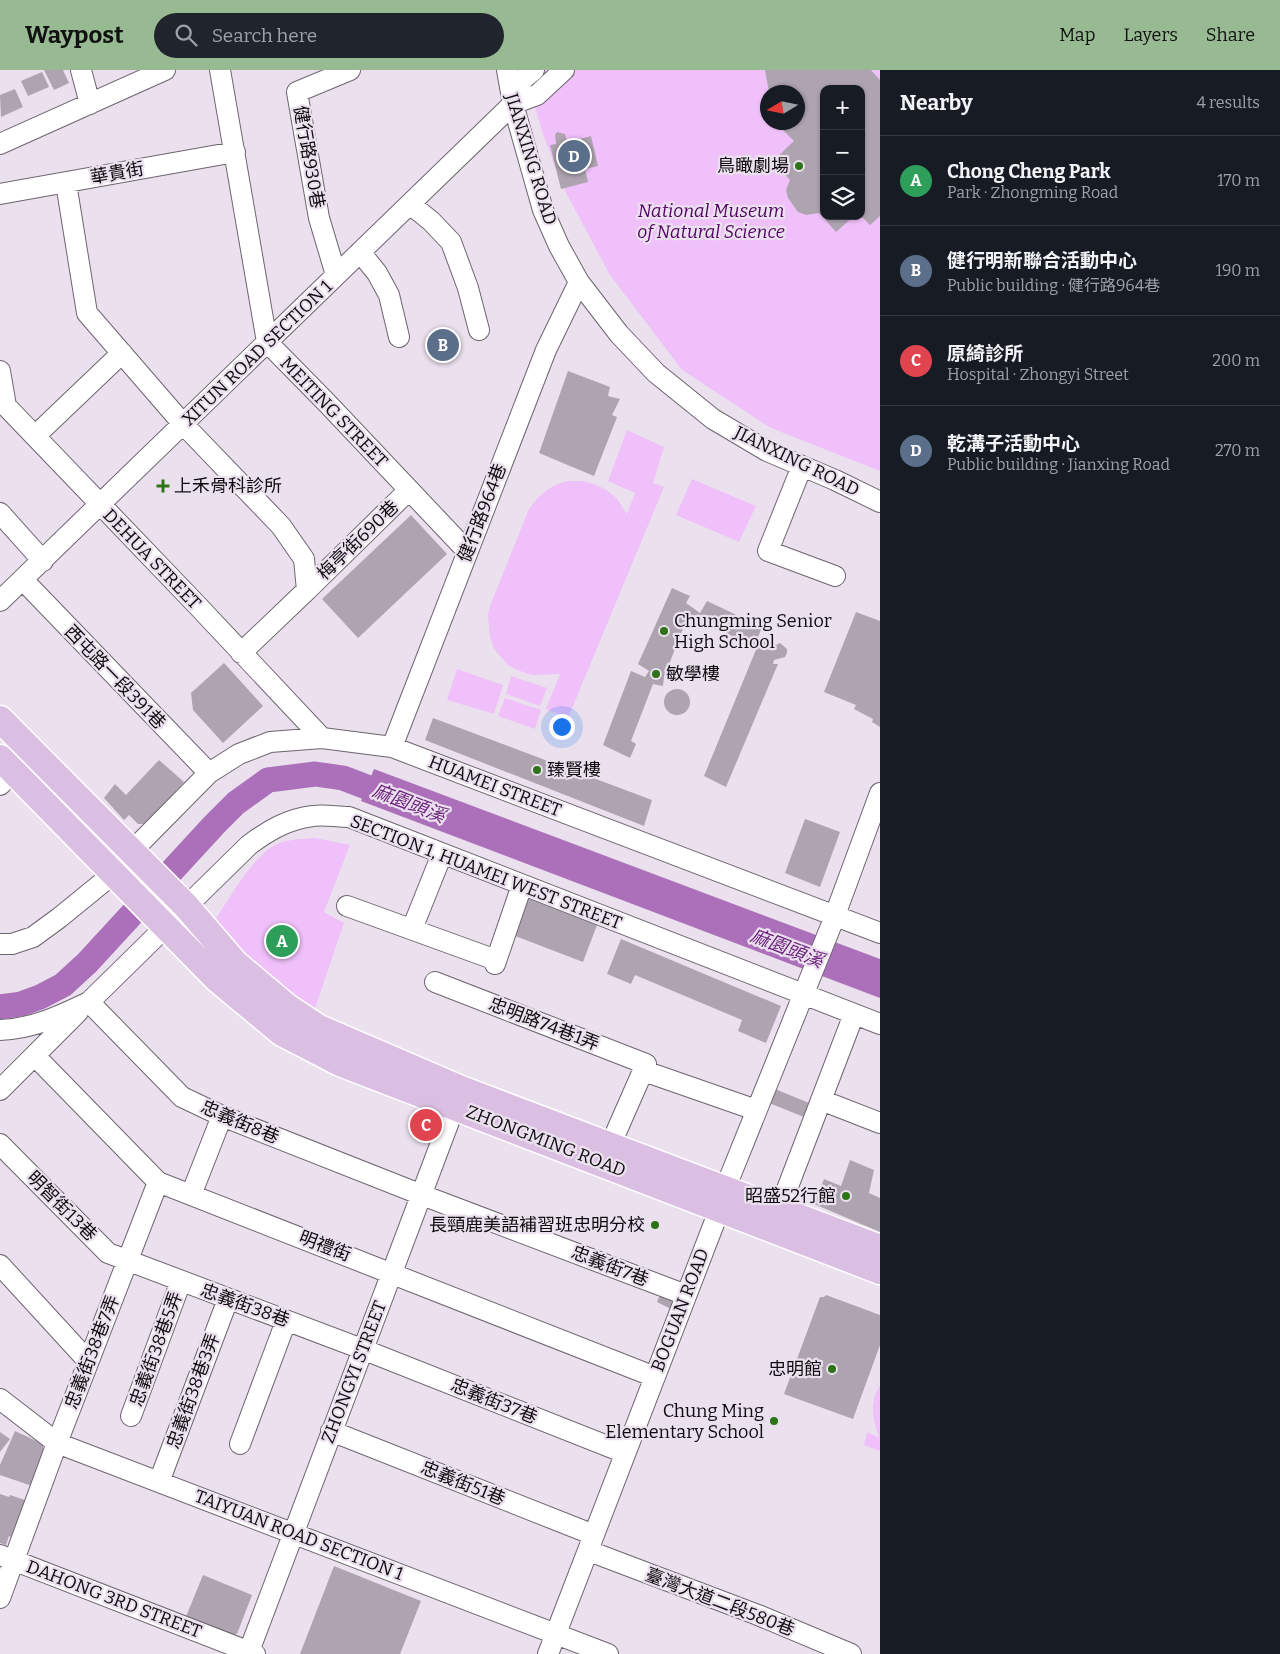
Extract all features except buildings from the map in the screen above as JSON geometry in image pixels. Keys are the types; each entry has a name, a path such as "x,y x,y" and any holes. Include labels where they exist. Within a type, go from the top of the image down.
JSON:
{"main road":[{"path":"0,719 135,856"},
{"path":"4,772 117,879"},
{"name":"ZHONGMING ROAD","path":"135,856 184,904 236,963 286,1006 319,1028 458,1098 722,1199 779,1210 880,1248"},
{"name":"ZHONGMING ROAD","path":"117,879 217,979 282,1032 340,1063 610,1146 880,1271"}],"street":[{"path":"81,70 90,104"},
{"path":"0,144 166,70"},
{"name":"MEITING STREET","path":"220,70 267,342 467,551"},
{"name":"健行路930巷","path":"336,276 320,218 297,92 350,70"},
{"name":"JIANXING ROAD","path":"507,70 513,104 543,210 559,246 579,282 619,334 656,373 713,419 767,451 835,480 880,502"},
{"name":"XITUN ROAD SECTION 1","path":"513,104 523,79 534,70"},
{"name":"XITUN ROAD SECTION 1","path":"1,599 43,561 513,104 537,95 564,70"},
{"name":"華貴街","path":"0,194 235,152"},
{"path":"66,183 87,313 184,424 281,526 304,559 307,590"},
{"path":"410,204 432,222 451,242 468,288 479,330"},
{"path":"360,252 377,273 389,295 399,337"},
{"name":"健行路964巷","path":"392,747 546,350 579,282"},
{"path":"35,436 122,353"},
{"name":"DEHUA STREET","path":"0,371 6,406 322,738"},
{"path":"802,466 768,550 835,576"},
{"name":"梅亭街690巷","path":"241,653 409,490"},
{"path":"0,513 43,561"},
{"name":"西屯路一段391巷","path":"23,580 209,773"},
{"name":"HUAMEI STREET","path":"0,944 12,944 33,937 117,879 209,773 239,754 270,742 322,738 392,747 833,921 880,933"},
{"path":"833,921 876,818 880,793"},
{"name":"SECTION 1, HUAMEI WEST STREET","path":"0,1030 32,1026 89,1002 184,904 249,845 265,832 286,822 314,815 348,817 522,885 805,991 880,1024"},
{"path":"412,929 442,854"},
{"path":"347,906 496,962 522,885"},
{"name":"BOGUAN ROAD","path":"548,1654 756,1110 833,921"},
{"name":"忠明路74巷1弄","path":"435,982 646,1064 644,1071"},
{"path":"0,1090 89,1002"},
{"name":"忠義街8巷","path":"89,1002 182,1097 222,1116 422,1194"},
{"path":"779,1210 854,1014"},
{"name":"明禮街","path":"35,1056 158,1182 392,1272 655,1377"},
{"path":"610,1146 644,1071 756,1110"},
{"name":"ZHONGYI STREET","path":"250,1653 292,1533 458,1098"},
{"path":"821,1100 880,1123"},
{"path":"191,1194 222,1116"},
{"name":"明智街13巷","path":"0,1144 108,1253 127,1261"},
{"name":"忠義街38巷7弄","path":"0,1598 7,1558 57,1443 158,1182"},
{"name":"忠義街7巷","path":"422,1194 686,1295"},
{"name":"忠義街38巷","path":"127,1261 362,1349"},
{"path":"0,1265 88,1360"},
{"name":"忠義街38巷5弄","path":"131,1416 181,1281"},
{"name":"忠義街38巷3弄","path":"159,1482 228,1299"},
{"path":"240,1444 286,1321"},
{"name":"忠義街37巷","path":"362,1349 625,1453"},
{"name":"TAIYUAN ROAD SECTION 1","path":"0,1399 57,1443 608,1654"},
{"name":"忠義街51巷","path":"331,1431 592,1543"},
{"name":"臺灣大道二段580巷","path":"592,1543 851,1654"},
{"name":"DAHONG 3RD STREET","path":"7,1558 250,1653"}],"green space":[{"name":"National Museum of Natural Science","path":"524,70 880,70 880,471 771,428 682,370 610,275 564,189 543,134"},
{"path":"627,430 664,447 653,483 664,487 568,718 546,709 560,674 532,675 508,665 494,649 490,637 488,615 529,509 546,491 565,482 589,482 604,488 610,493 627,514 635,493 608,481"},
{"path":"692,479 756,506 739,542 676,515"},
{"path":"457,669 503,685 494,714 447,700"},
{"path":"511,676 547,688 540,706 506,694"},
{"path":"505,698 541,710 535,729 498,716"},
{"path":"315,838 350,845 324,912 344,923 313,1014 297,1005 212,925 241,880 268,850 277,844 287,841"},
{"path":"880,1385 880,1451 864,1445 867,1432 879,1438 873,1405"}],"water":[{"path":"374,769 880,959 880,998 361,801"}],"waterway":[{"name":"麻園頭溪","path":"0,1007 21,1004 63,985 87,963 214,825 236,803 268,780 315,774 343,778 398,799"}],"place":[{"name":"乾溝子活動中心","path":"574,156"},
{"name":"鳥瞰劇場","path":"799,166"},
{"name":"健行明新聯合活動中心","path":"443,345"},
{"name":"上禾骨科診所","path":"163,486"},
{"name":"Chungming Senior High School","path":"664,631"},
{"name":"敏學樓","path":"656,674"},
{"name":"臻賢樓","path":"537,770"},
{"name":"Chong Cheng Park","path":"282,941"},
{"name":"原綺診所","path":"426,1125"},
{"name":"昭盛52行館","path":"846,1196"},
{"name":"長頸鹿美語補習班忠明分校","path":"655,1225"},
{"name":"忠明館","path":"832,1369"},
{"name":"Chung Ming Elementary School","path":"774,1421"}]}
